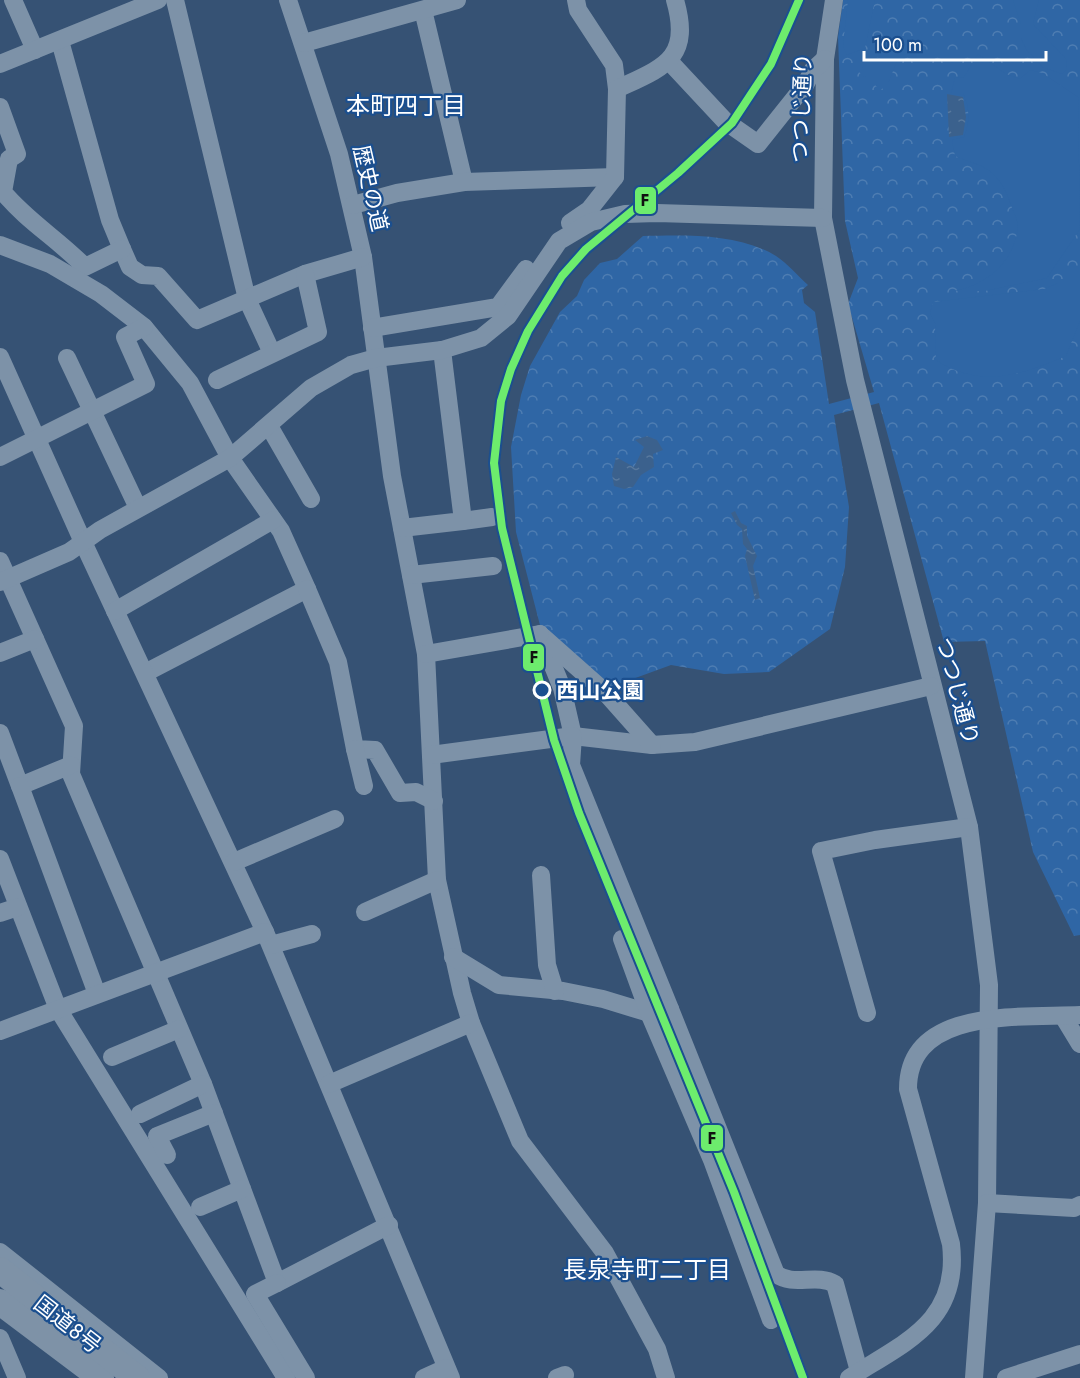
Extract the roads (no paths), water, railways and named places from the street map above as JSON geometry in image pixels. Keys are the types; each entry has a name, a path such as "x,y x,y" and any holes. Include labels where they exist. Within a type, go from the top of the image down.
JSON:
{"highway":[{"name":"国道8号","path":"3,1260 137,1378"},
{"name":"国道8号","path":"0,1302 101,1378"}],"street":[{"path":"13,0 35,50"},
{"path":"0,63 158,0"},
{"path":"175,0 248,299 272,353"},
{"name":"歴史の道","path":"288,0 328,114 353,206 363,257 402,528 426,654 437,880 453,957 471,1023 520,1141 605,1253 657,1349 666,1378"},
{"path":"304,43 457,0"},
{"path":"372,328 498,307 547,241 589,210 615,177 617,89 614,65 578,10 576,0"},
{"path":"617,89 652,73 669,61 679,47 681,32 675,0"},
{"name":"つつじ通り","path":"834,0 825,58 823,218 855,380 931,686 969,827 989,985 987,1203 974,1378"},
{"path":"423,10 464,182"},
{"path":"60,41 110,220 130,267 142,275 158,276 196,320 305,274 363,257"},
{"path":"669,61 725,121 759,144 813,70 825,58"},
{"path":"0,108 17,153 9,159 3,192 19,211 49,232 85,267 122,249"},
{"path":"353,206 397,193 464,182 615,177"},
{"path":"583,178 589,210"},
{"path":"4,580 69,552 138,508 230,458 311,388 351,365 376,358 442,350 481,338 508,316 559,241 591,222 625,214 657,213 823,218"},
{"path":"0,245 50,264 101,294 144,327 190,383 230,458 281,531 307,589 338,662 364,786"},
{"path":"218,380 318,332 305,274"},
{"path":"0,457 146,384 125,337 144,327"},
{"path":"442,350 464,521"},
{"path":"0,357 83,542 234,862 330,1084 448,1373 424,1378"},
{"path":"67,358 138,508"},
{"path":"269,426 312,499"},
{"path":"402,528 492,517"},
{"path":"115,611 273,520"},
{"path":"0,561 4,580 35,639 74,726 71,774 203,1084 277,1283"},
{"path":"411,575 493,566"},
{"path":"144,673 307,589"},
{"path":"540,633 605,692 652,745"},
{"path":"426,654 540,633"},
{"path":"540,633 562,688 573,736 571,765 776,1274 786,1281 827,1279 835,1284 854,1375 910,1341 941,1307 951,1286 953,1263 951,1244 908,1089 908,1075 915,1055 924,1044 939,1034 987,1018 1072,1016 1080,1044"},
{"path":"0,653 35,639"},
{"path":"430,755 573,736 652,745 695,742 931,686"},
{"path":"0,733 97,994"},
{"path":"355,749 375,750 400,793 416,792 434,801"},
{"path":"20,786 71,765"},
{"path":"234,862 335,819"},
{"path":"867,1013 821,851 875,840 969,827"},
{"path":"0,859 58,1009 248,1298 306,1378"},
{"path":"541,875 547,964 555,991"},
{"path":"365,912 437,880"},
{"path":"0,913 18,907"},
{"path":"0,1031 155,974 268,939 312,934"},
{"path":"622,939 649,1013 712,1160 771,1320"},
{"path":"453,957 499,985 603,999 649,1013 670,1009"},
{"path":"330,1084 471,1023"},
{"path":"112,1057 179,1029"},
{"path":"140,1114 203,1084"},
{"path":"167,1155 157,1136 214,1113"},
{"path":"200,1207 242,1188"},
{"path":"987,1203 1078,1210"},
{"path":"248,1298 388,1225"},
{"path":"0,1278 3,1260 159,1378"},
{"path":"248,1298 286,1378"},
{"path":"0,1310 87,1378"},
{"path":"0,1338 17,1378"},
{"path":"1006,1378 1080,1354"}],"water":[{"path":"947,94 963,97 966,117 963,135 949,137"},
{"path":"647,436 657,440 663,450 653,454 654,467 641,475 633,487 624,489 614,486 612,474 616,457 634,467 644,447 635,440"},
{"path":"735,511 741,523 747,526 747,536 757,556 753,566 760,598 755,600 745,556 747,549 743,544 742,529 737,525 731,513"}],"place":[{"name":"西山公園","path":"542,690"}],"district":[{"name":"本町四丁目","path":"406,105"},
{"name":"長泉寺町二丁目","path":"647,1269"}]}
